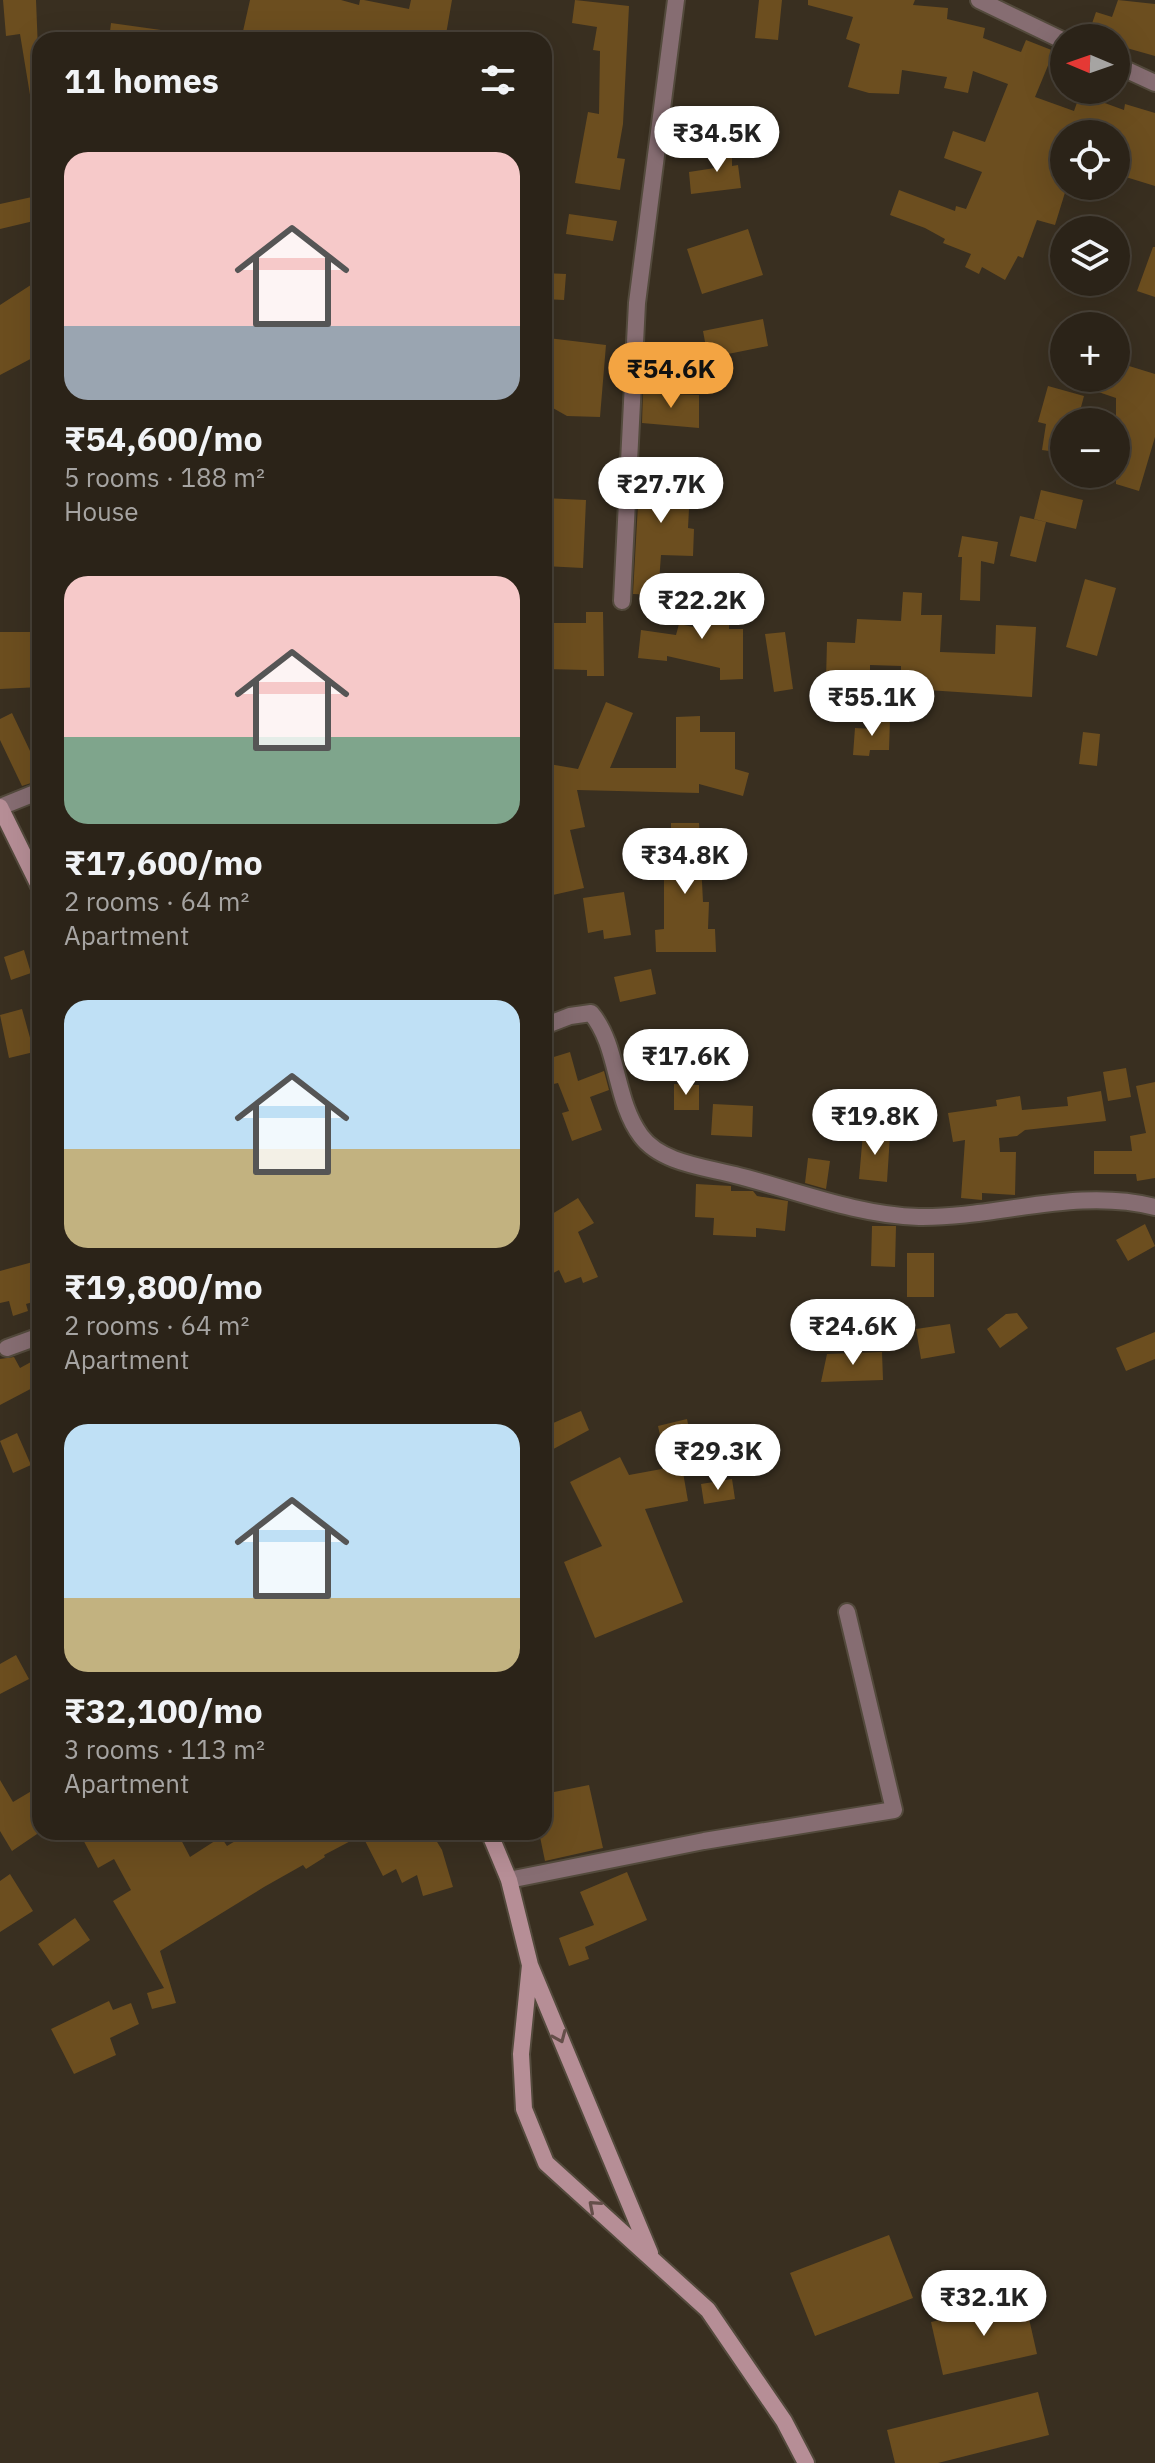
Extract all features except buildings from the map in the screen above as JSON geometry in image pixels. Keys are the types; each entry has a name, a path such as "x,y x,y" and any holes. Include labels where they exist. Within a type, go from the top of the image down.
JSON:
{"main road":[{"path":"0,807 32,872"},
{"path":"492,1840 509,1880 530,1965 652,2258"},
{"path":"530,1965 521,2054 524,2109 546,2163 708,2310 784,2421 806,2463"}],"street":[{"path":"622,601 637,303 676,0"},
{"path":"979,0 1050,34"},
{"path":"1130,71 1155,83"},
{"path":"0,807 32,794"},
{"path":"552,1023 591,1013 603,1027 617,1082 642,1138 672,1159 832,1203 915,1217 960,1216 1093,1200 1155,1207"},
{"path":"7,1348 32,1339"},
{"path":"509,1880 704,1841 894,1810 847,1612"}]}
